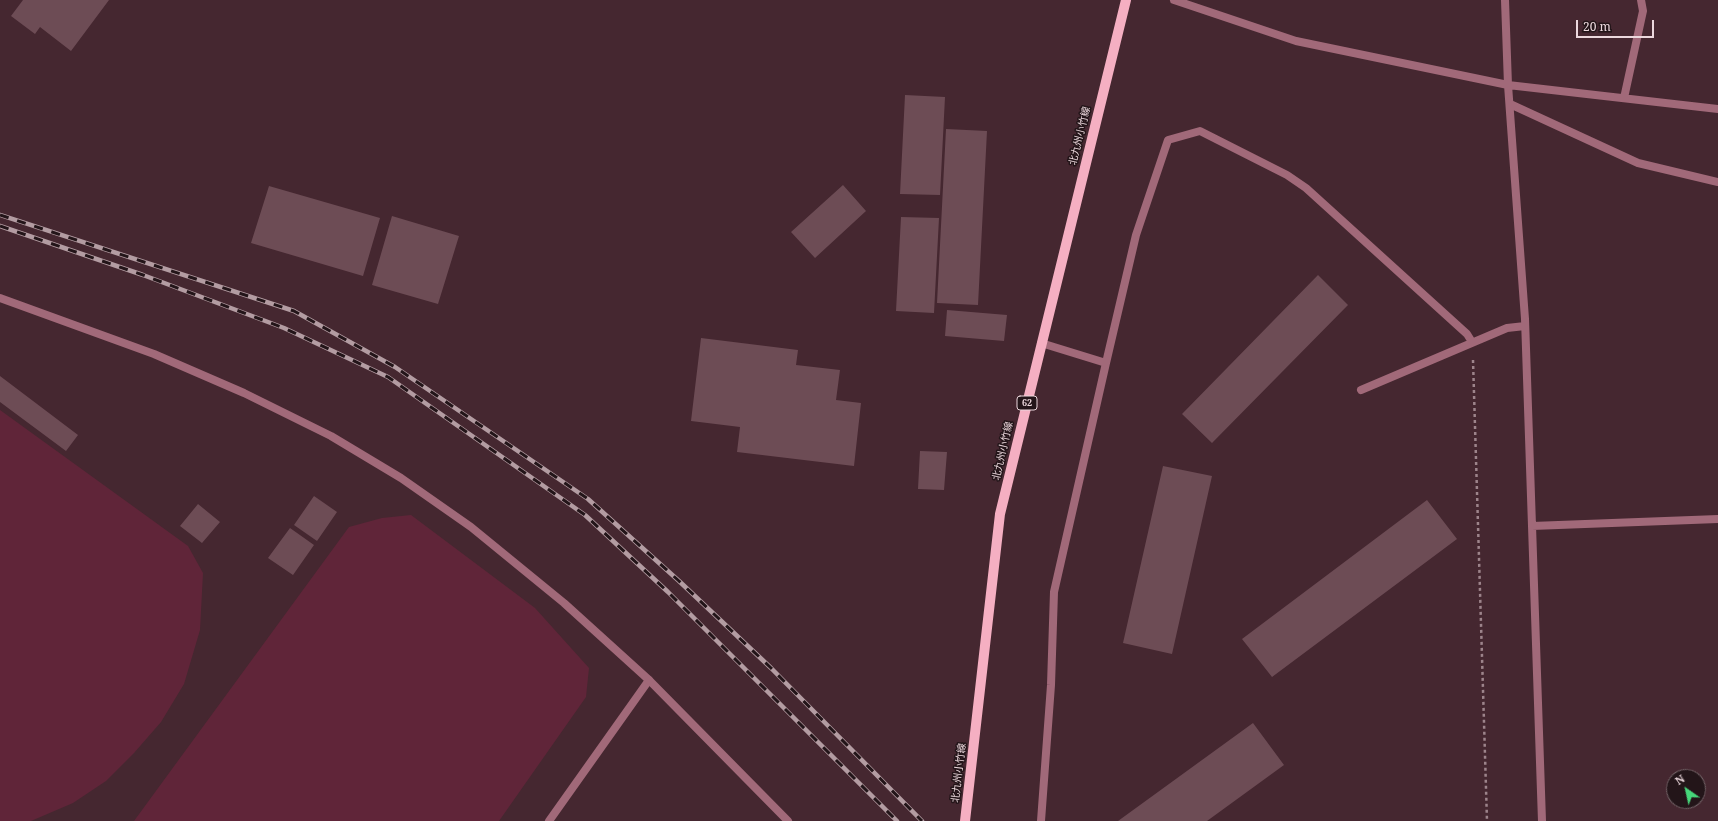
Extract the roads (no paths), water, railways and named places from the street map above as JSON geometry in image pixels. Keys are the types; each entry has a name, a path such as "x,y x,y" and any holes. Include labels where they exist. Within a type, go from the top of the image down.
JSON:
{"main road":[{"name":"北九州小竹線","path":"966,817 1000,514 1126,0"}],"street":[{"path":"1174,0 1296,41 1508,85 1718,108"},
{"path":"1505,0 1508,85 1525,326 1542,821"},
{"path":"1624,98 1642,11 1641,0"},
{"path":"1510,104 1638,163 1718,182"},
{"path":"1041,821 1051,685 1054,592 1136,235 1168,140 1200,131 1287,176 1306,188 1467,334 1472,342"},
{"path":"0,298 154,354 244,394 332,436 400,478 471,526 564,603 650,680 788,821"},
{"path":"1361,390 1507,328 1525,326"},
{"path":"1041,342 1106,364"},
{"path":"1532,526 1718,521"},
{"path":"549,821 650,680"}],"railway":[{"path":"0,215 294,311 395,367 588,499 679,581 771,668 922,821"},
{"path":"0,226 143,275 284,328 388,377 585,515 668,592 897,821"}]}
